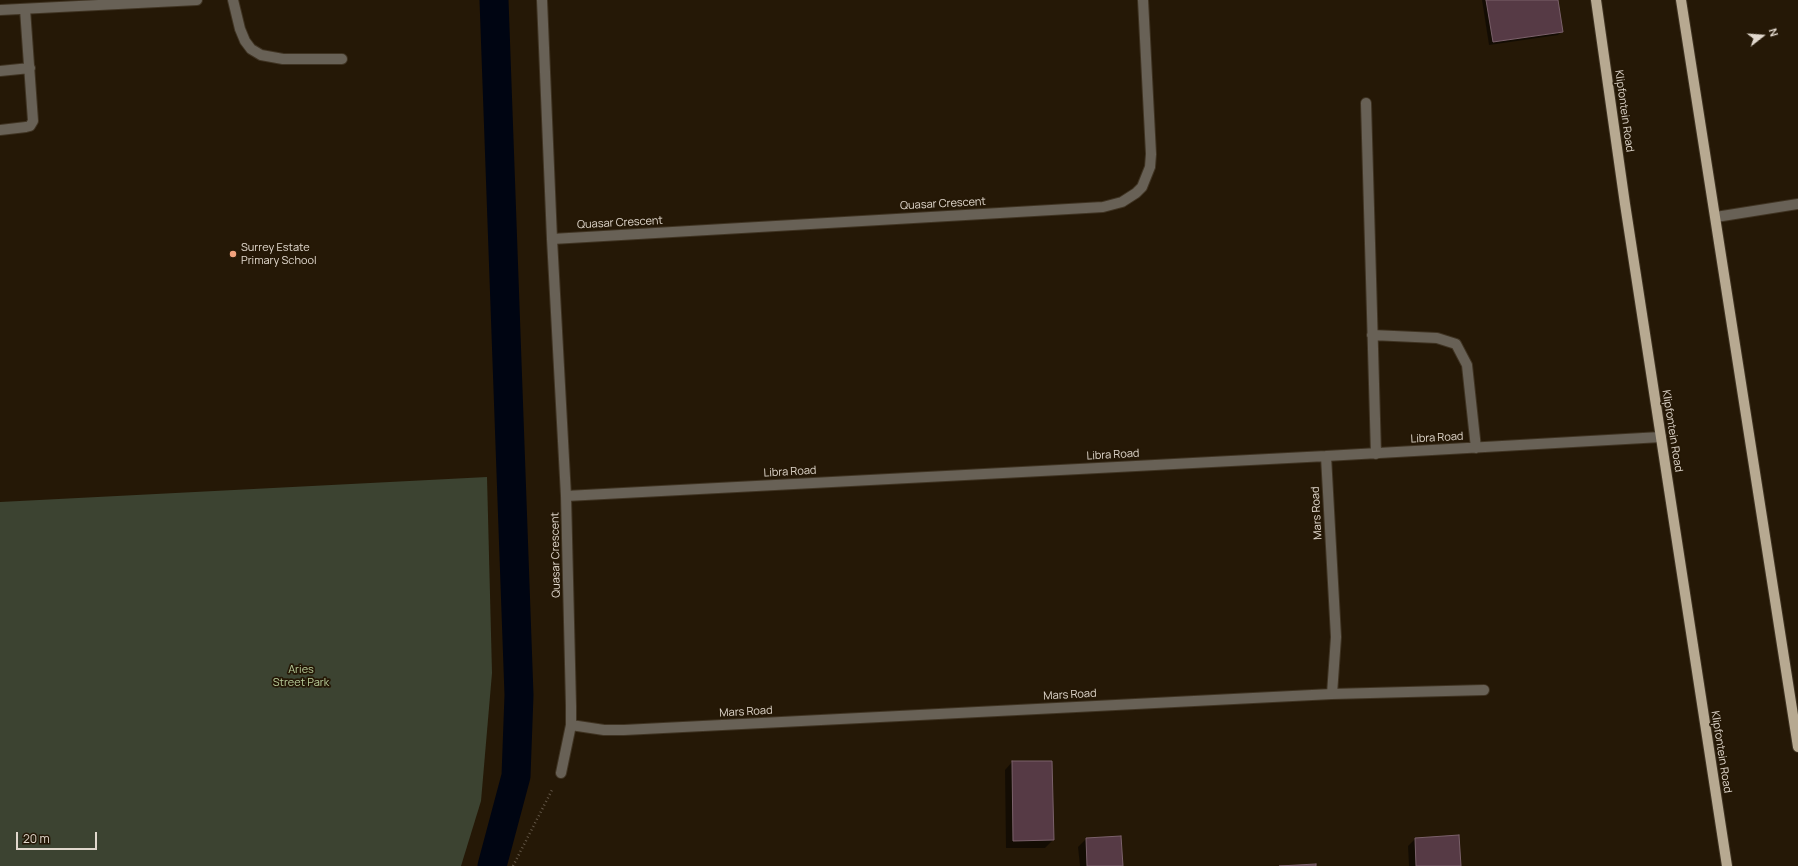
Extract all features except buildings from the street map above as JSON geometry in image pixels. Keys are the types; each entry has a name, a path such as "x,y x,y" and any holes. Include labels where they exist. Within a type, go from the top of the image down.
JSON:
{"main road":[{"name":"Klipfontein Road","path":"1596,0 1727,866"},
{"path":"1681,0 1798,747"}],"street":[{"path":"0,10 197,0"},
{"path":"233,0 240,29 245,41 251,50 260,55 283,59 342,59"},
{"name":"Quasar Crescent","path":"542,0 552,239 566,496 571,726 561,773"},
{"name":"Quasar Crescent","path":"552,239 1103,207 1122,202 1142,187 1150,167 1151,154 1143,0"},
{"path":"0,130 26,127 32,123 30,68 25,9"},
{"path":"0,70 30,68"},
{"path":"1366,103 1376,454"},
{"path":"1716,217 1798,204"},
{"path":"1372,335 1437,338 1456,344 1467,365 1476,448"},
{"name":"Libra Road","path":"566,496 1376,454 1661,437"},
{"name":"Mars Road","path":"571,726 604,730 624,730 1332,694 1336,637 1326,456"},
{"path":"1332,694 1484,690"}],"path":[{"path":"513,866 561,773"}],"green space":[{"name":"Aries Street Park","path":"487,477 492,673 481,801 461,866 0,866 0,502"}],"waterway":[{"path":"492,866 516,776 519,695 494,0"}],"place":[{"name":"Surrey Estate Primary School","path":"233,254"}]}
